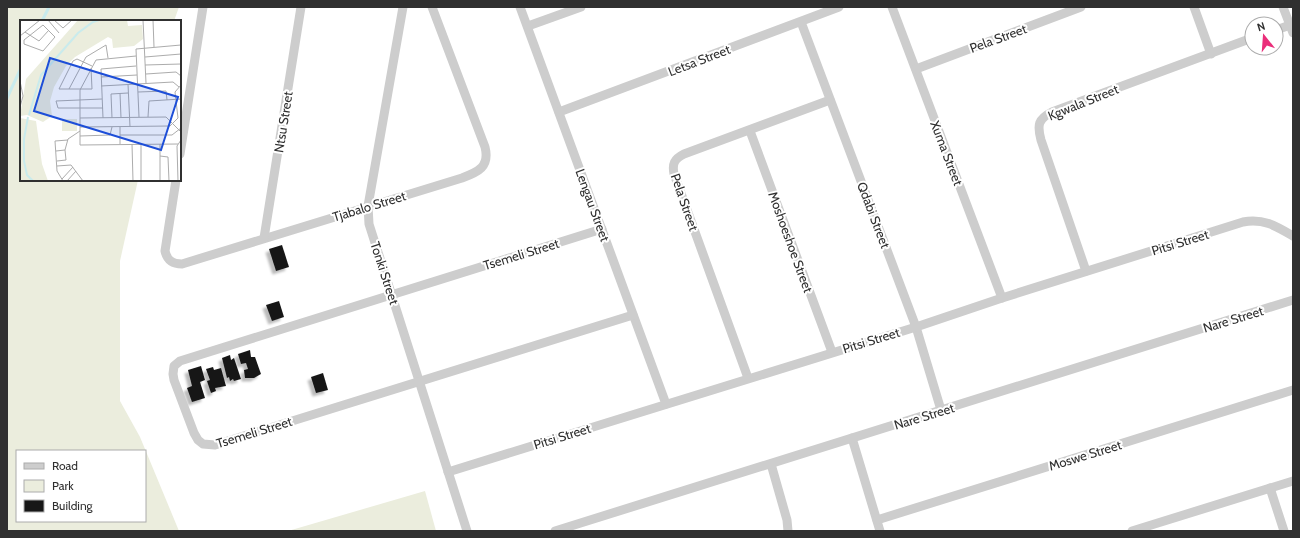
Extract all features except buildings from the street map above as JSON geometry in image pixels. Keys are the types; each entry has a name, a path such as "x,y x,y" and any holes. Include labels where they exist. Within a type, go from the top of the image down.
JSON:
{"street":[{"path":"181,148 204,7"},
{"name":"Ntsu Street","path":"264,238 301,7"},
{"name":"Tonki Street","path":"403,7 368,206 369,224 467,531"},
{"name":"Tjabalo Street","path":"176,181 165,251 173,263 185,263 469,175 480,169 486,162 486,152 482,137 432,7"},
{"name":"Lengau Street","path":"520,7 666,404"},
{"path":"528,26 581,7"},
{"name":"Letsa Street","path":"559,112 839,7"},
{"name":"Xuma Street","path":"892,7 1002,298"},
{"name":"Pela Street","path":"916,69 1081,7"},
{"path":"1194,7 1211,54"},
{"path":"1283,7 1292,28"},
{"name":"Qdabi Street","path":"801,22 916,327 941,410"},
{"name":"Kgwala Street","path":"1086,272 1041,140 1039,133 1040,122 1046,115 1052,112 1244,41"},
{"name":"Pela Street","path":"748,378 674,174 674,162 678,157 830,100"},
{"name":"Moshoeshoe Street","path":"750,131 832,352"},
{"name":"Pitsi Street","path":"448,472 916,327 1002,298 1248,221 1268,222 1293,236"},
{"name":"Tsemeli Street","path":"602,229 180,361 174,366 173,377 195,436 200,442 208,445 633,314"},
{"name":"Nare Street","path":"555,531 1293,300"},
{"name":"Moswe Street","path":"877,520 1293,390"},
{"path":"852,438 880,531"},
{"path":"771,464 787,520 788,531"},
{"path":"1132,531 1293,481"},
{"path":"1270,488 1284,531"}],"green space":[{"path":"7,7 179,7 174,20 20,20 20,181 138,181 120,261 120,401 145,450 16,450 16,522 146,522 146,451 179,531 7,531"},
{"path":"425,491 436,531 288,531"}],"waterway":[{"path":"42,20 49,7"},
{"path":"7,98 20,70"}]}
